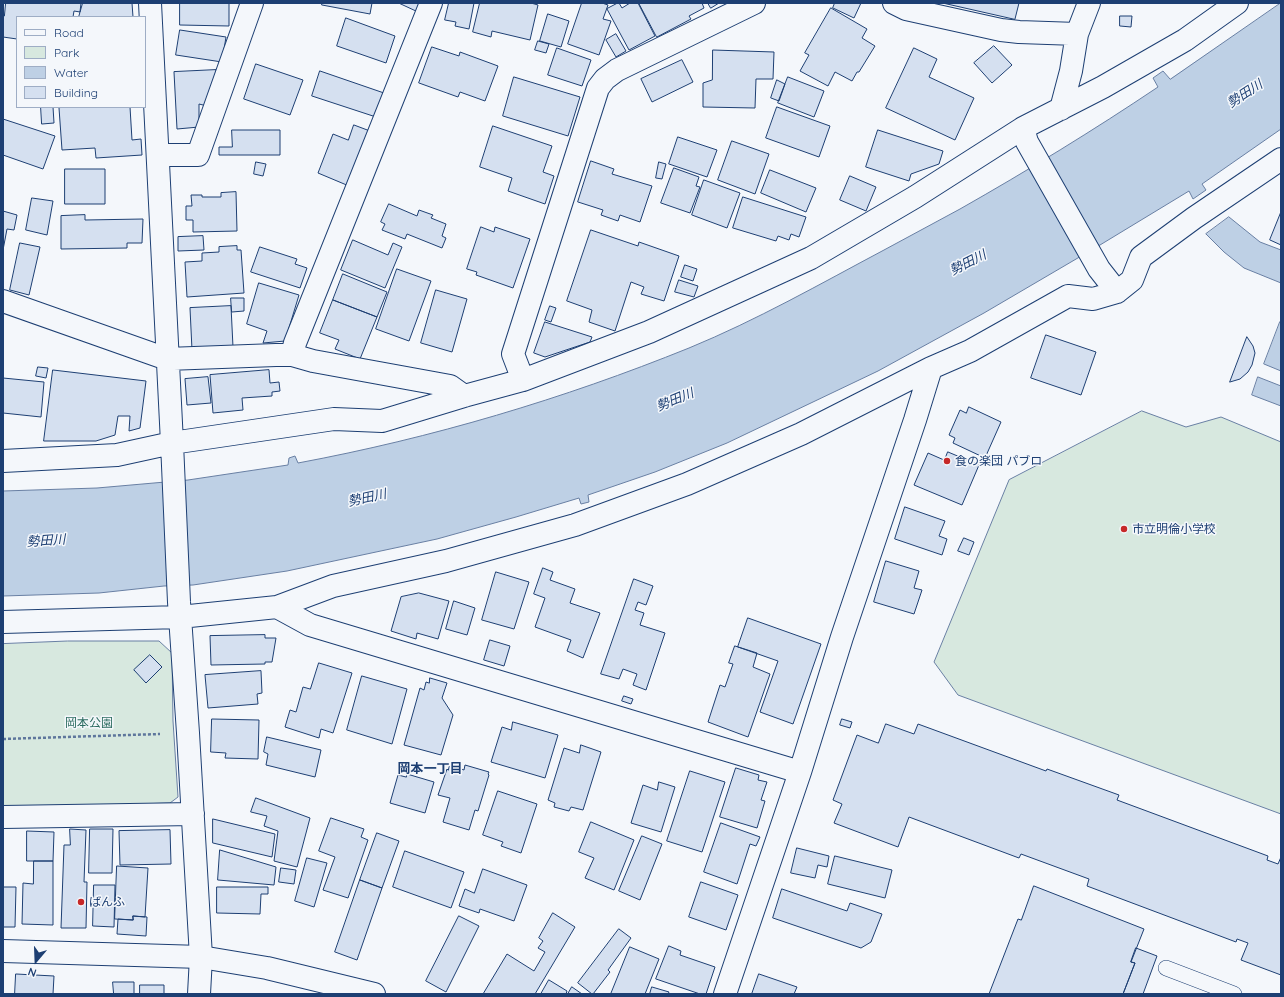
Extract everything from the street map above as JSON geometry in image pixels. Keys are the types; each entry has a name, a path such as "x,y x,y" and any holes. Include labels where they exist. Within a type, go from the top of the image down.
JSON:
{"street":[{"path":"150,3 180,610 201,958 199,994"},
{"path":"158,155 198,155 252,3"},
{"path":"292,356 295,343 431,3"},
{"path":"523,380 513,354 598,88 605,79 617,70 754,3"},
{"path":"894,3 906,9 1001,30 1077,34"},
{"path":"1061,109 1071,71 1077,34 1089,3"},
{"path":"3,461 172,452 334,418 382,421 523,380 649,332 811,258 1025,135 1061,109 1185,40 1237,3"},
{"path":"1025,135 1099,269 1117,292"},
{"path":"3,622 180,610 277,607 333,586 446,561 567,527 590,519 686,484 801,434 931,368 970,350 1068,296 1093,298 1117,292 1132,280 1141,256 1194,218 1281,160"},
{"path":"3,301 167,360 276,355 292,356 450,386 464,396"},
{"path":"725,994 800,772 842,637 931,368"},
{"path":"277,607 310,626 800,772"},
{"path":"3,817 193,814"},
{"path":"3,951 201,958 267,968 374,994"}],"lane":[{"path":"1166,968 1234,994"}],"path":[{"path":"3,739 188,733"}],"green space":[{"path":"1142,411 1186,427 1221,417 1281,442 1281,814 958,695 934,662 1009,480"},
{"name":"岡本公園","path":"68,641 159,641 172,653 173,721 178,797 170,803 3,808 3,644"}],"water":[{"name":"勢田川","path":"1281,3 1281,129 1202,184 1206,190 1193,199 1189,191 984,313 878,371 727,443 655,472 588,495 589,502 581,504 579,498 437,539 287,571 193,585 164,586 99,593 3,596 3,491 97,488 188,480 288,465 289,458 295,456 298,463 398,442 447,429 545,400 642,367 689,348 764,314 960,209 1060,150 1158,87 1153,78 1163,71 1170,79"},
{"path":"1229,217 1260,242 1281,250 1281,283 1244,268 1224,252 1206,234"},
{"path":"1280,322 1281,323 1281,371 1264,364"},
{"path":"1258,377 1281,386 1281,406 1252,395"}],"building":[{"path":"6,3 81,3 80,12 74,11 73,16 16,16 16,39 3,37"},
{"path":"83,3 132,3 133,16 79,16"},
{"path":"180,3 229,3 229,26 180,25"},
{"path":"322,3 372,3 370,14 322,5"},
{"path":"399,3 423,3 419,12"},
{"path":"449,3 474,3 469,29 455,26 456,22 445,20"},
{"path":"480,3 531,3 538,5 530,40 492,31 491,37 473,32"},
{"path":"582,3 602,3 608,5 603,19 611,21 599,55 568,44"},
{"path":"618,3 622,8 630,3 638,3 655,36 629,50 607,9"},
{"path":"639,3 702,3 704,8 689,16 691,19 657,37"},
{"path":"708,3 719,3 711,8"},
{"path":"835,3 861,3 854,18 833,8"},
{"path":"943,3 1019,3 1015,19"},
{"path":"831,8 867,29 862,38 875,46 852,81 835,72 828,86 800,71 809,55 805,53"},
{"path":"548,14 569,21 561,47 540,41"},
{"path":"1120,16 1132,16 1131,27 1120,26"},
{"path":"346,18 395,36 386,63 337,46"},
{"path":"180,30 226,37 222,62 176,55"},
{"path":"616,34 626,51 616,57 606,40"},
{"path":"538,41 549,44 546,53 535,50"},
{"path":"994,46 1012,65 992,83 974,63"},
{"path":"432,47 459,56 460,52 498,66 485,101 460,92 458,97 419,83"},
{"path":"557,48 591,60 582,86 548,75"},
{"path":"914,48 937,59 929,77 974,98 955,140 886,108"},
{"path":"713,50 774,52 773,79 756,79 755,108 703,107 703,83 712,80"},
{"path":"682,60 693,82 652,102 641,79"},
{"path":"256,64 303,80 290,115 244,99"},
{"path":"216,70 217,80 207,106 199,104 199,127 177,129 174,72"},
{"path":"320,71 384,93 376,117 312,96"},
{"path":"514,77 580,97 568,136 503,116"},
{"path":"788,77 824,91 814,117 778,103"},
{"path":"777,80 785,84 779,101 771,98"},
{"path":"777,107 830,126 819,157 766,138"},
{"path":"41,108 53,108 54,123 42,124"},
{"path":"59,108 130,108 132,140 141,139 142,155 96,158 95,148 62,150"},
{"path":"3,119 55,136 43,169 3,155"},
{"path":"354,125 370,131 349,186 318,173 333,134 348,140"},
{"path":"493,126 552,146 543,172 554,176 545,204 508,191 512,178 480,167"},
{"path":"232,130 280,130 280,155 219,155 219,147 232,147"},
{"path":"878,130 943,151 939,164 911,174 909,181 866,167"},
{"path":"678,137 717,150 707,177 669,164"},
{"path":"732,141 769,154 755,194 718,180"},
{"path":"591,161 614,169 612,174 652,186 640,222 620,215 618,221 601,215 603,210 578,202"},
{"path":"256,162 266,164 263,176 254,174"},
{"path":"659,162 666,164 662,179 656,178"},
{"path":"674,168 699,177 696,186 700,187 690,213 661,203"},
{"path":"65,169 105,169 105,204 65,204"},
{"path":"770,170 816,188 806,212 761,193"},
{"path":"850,176 876,187 866,211 840,200"},
{"path":"704,180 740,193 727,228 692,215"},
{"path":"236,192 237,231 193,232 193,220 186,220 186,206 192,206 191,195 202,195 202,197 221,197 221,193"},
{"path":"743,197 806,217 799,237 791,234 789,240 778,236 776,241 733,228"},
{"path":"32,198 53,201 47,235 26,230"},
{"path":"389,204 417,216 419,210 433,215 431,218 446,224 442,236 446,238 442,248 407,234 405,239 382,230 385,224 381,222"},
{"path":"3,211 17,215 14,230 7,229 3,250"},
{"path":"1281,212 1281,245 1270,240"},
{"path":"85,215 85,220 143,219 142,243 127,243 127,248 61,249 61,216"},
{"path":"481,227 494,232 495,227 530,239 513,288 476,275 477,272 467,269"},
{"path":"591,230 638,246 639,242 679,256 664,301 641,294 644,287 631,282 615,331 589,322 592,310 567,301"},
{"path":"203,236 204,250 178,251 178,237"},
{"path":"353,240 388,255 393,243 402,247 385,288 341,270"},
{"path":"20,243 40,247 29,295 10,290"},
{"path":"237,246 237,250 241,250 244,293 187,297 185,262 202,261 202,253 219,252 219,247"},
{"path":"260,247 297,259 295,264 307,268 300,288 251,272"},
{"path":"685,265 697,269 693,281 681,277"},
{"path":"397,269 431,281 409,341 376,329"},
{"path":"343,274 387,292 377,317 333,300"},
{"path":"679,280 698,286 694,297 675,292"},
{"path":"259,283 299,295 285,341 263,343 267,331 247,324"},
{"path":"436,290 467,299 452,352 421,343"},
{"path":"231,298 244,298 244,311 232,312"},
{"path":"333,300 377,317 360,359 335,349 339,340 320,333"},
{"path":"231,306 233,347 192,350 190,308"},
{"path":"550,306 556,308 551,322 545,320"},
{"path":"545,322 592,337 590,342 545,357 534,353"},
{"path":"1046,335 1096,352 1081,395 1031,378"},
{"path":"1247,337 1253,346 1255,353 1252,365 1248,372 1240,379 1230,382"},
{"path":"38,367 48,368 46,378 36,376"},
{"path":"53,370 146,381 140,428 129,431 130,416 118,416 115,435 96,441 44,441"},
{"path":"269,370 270,383 279,382 280,391 272,392 272,396 242,398 243,410 213,413 210,375"},
{"path":"208,377 211,403 187,405 185,379"},
{"path":"3,378 44,382 41,417 3,413"},
{"path":"969,407 1001,422 985,458 953,443 955,438 949,435 960,410 966,413"},
{"path":"948,452 979,465 962,505 914,485 928,453 944,460"},
{"path":"905,507 945,521 939,536 947,539 942,555 895,539"},
{"path":"964,538 974,542 969,555 958,551"},
{"path":"886,561 919,571 914,588 922,590 914,614 874,602"},
{"path":"543,568 553,572 550,580 575,589 570,603 600,613 583,658 567,651 571,640 535,627 545,598 534,594"},
{"path":"496,572 529,582 514,629 482,620"},
{"path":"634,579 653,586 646,605 638,602 635,610 644,613 640,625 665,633 646,690 633,685 637,674 623,669 619,679 601,674"},
{"path":"419,593 449,601 438,639 417,633 416,639 391,631 401,597"},
{"path":"454,601 475,608 467,635 446,629"},
{"path":"748,618 821,644 793,724 760,712 778,661 738,647"},
{"path":"265,635 265,638 276,638 272,662 265,662 265,664 211,665 210,636"},
{"path":"490,640 510,646 504,666 484,660"},
{"path":"735,646 757,653 753,667 770,674 748,737 708,722 720,685 725,687 733,664 729,663"},
{"path":"150,655 162,667 146,683 134,670"},
{"path":"319,663 352,673 333,733 321,729 319,738 285,727 290,710 296,712 303,687 310,689"},
{"path":"261,671 262,693 257,694 258,704 208,708 205,675"},
{"path":"362,676 407,689 392,744 347,730"},
{"path":"430,678 447,683 442,698 453,715 441,755 404,745 420,688 424,690 426,682 429,683"},
{"path":"624,696 633,699 631,704 622,701"},
{"path":"212,719 259,720 258,759 225,758 226,753 211,752"},
{"path":"842,719 852,722 850,728 840,725"},
{"path":"513,722 558,735 545,778 491,762 502,727 511,730"},
{"path":"886,724 914,734 918,724 1046,771 1047,769 1119,795 1117,800 1268,856 1267,860 1278,864 1281,857 1281,975 1241,960 1248,943 1237,939 1236,942 1087,886 1089,879 1021,854 1019,858 909,817 898,847 834,823 842,804 833,800 857,735 878,743"},
{"path":"267,737 321,750 315,777 266,765 268,754 264,752"},
{"path":"581,745 601,752 583,810 571,807 569,811 554,807 555,803 548,800 564,748 579,753"},
{"path":"450,765 464,770 465,765 489,772 478,811 475,810 469,830 443,822 450,798 438,795 447,769 448,770"},
{"path":"736,768 759,775 758,780 767,782 761,800 765,801 757,828 720,817"},
{"path":"690,771 725,782 702,852 667,841"},
{"path":"407,774 434,782 425,813 390,803 398,775 406,777"},
{"path":"659,782 675,787 661,832 631,823 643,785 657,790"},
{"path":"498,791 537,804 521,853 501,846 503,842 483,835"},
{"path":"256,798 310,818 297,867 274,861 278,831 264,826 267,816 251,812"},
{"path":"331,818 364,829 361,837 368,840 348,898 323,890 335,857 319,851"},
{"path":"213,819 275,834 272,857 213,843"},
{"path":"591,822 634,840 614,890 585,878 594,858 579,852"},
{"path":"721,823 760,837 756,846 750,844 737,884 704,872"},
{"path":"70,829 86,830 84,882 87,882 86,928 61,928 64,845 70,845"},
{"path":"90,829 113,829 112,873 89,873"},
{"path":"170,830 171,864 120,865 119,831"},
{"path":"27,831 54,832 53,861 27,861"},
{"path":"377,833 399,841 382,888 360,880"},
{"path":"642,836 662,844 640,900 619,891"},
{"path":"797,848 829,856 827,867 818,865 815,878 791,873"},
{"path":"220,850 276,867 274,885 218,880"},
{"path":"405,851 464,872 451,908 393,887"},
{"path":"835,856 892,870 885,898 828,884"},
{"path":"307,858 327,863 314,907 295,901"},
{"path":"34,861 53,861 53,925 22,924 23,883 33,884"},
{"path":"117,866 148,868 145,917 133,916 133,920 115,919"},
{"path":"281,868 296,870 294,884 279,882"},
{"path":"483,869 527,885 514,921 480,909 479,913 459,906 465,889 474,893"},
{"path":"360,880 382,888 357,960 335,952"},
{"path":"701,882 738,895 726,930 689,917"},
{"path":"94,885 115,885 114,927 93,926"},
{"path":"1034,886 1144,929 1131,962 1135,963 1123,994 989,994 1018,919 1021,920"},
{"path":"3,887 16,887 15,927 3,927"},
{"path":"217,887 268,887 268,894 261,894 260,914 217,913"},
{"path":"782,889 847,911 850,903 882,914 871,942 861,948 773,918"},
{"path":"553,913 575,927 535,994 483,994 507,954 534,971 545,952 538,948 543,941 539,938"},
{"path":"133,916 147,917 146,936 117,934 118,919 133,920"},
{"path":"459,916 479,926 446,992 426,981"},
{"path":"619,929 631,938 608,970 610,972 592,994 578,983"},
{"path":"669,946 681,951 680,955 715,967 706,994 700,994 656,979"},
{"path":"630,947 659,959 645,994 611,994"},
{"path":"1136,948 1157,956 1143,994 1123,994 1135,963 1131,962"},
{"path":"16,974 54,976 53,994 15,994"},
{"path":"759,974 797,987 794,994 752,994"},
{"path":"549,980 567,991 566,994 541,994"},
{"path":"113,982 134,982 134,994 114,994"},
{"path":"140,985 164,985 164,994 140,994"},
{"path":"572,987 582,994 568,994"},
{"path":"652,987 669,992 668,994 650,994"}],"place":[{"name":"食の楽団 パブロ","path":"947,461"},
{"name":"市立明倫小学校","path":"1124,529"},
{"name":"ばんふ","path":"81,902"}],"district":[{"name":"岡本一丁目","path":"430,769"}]}
